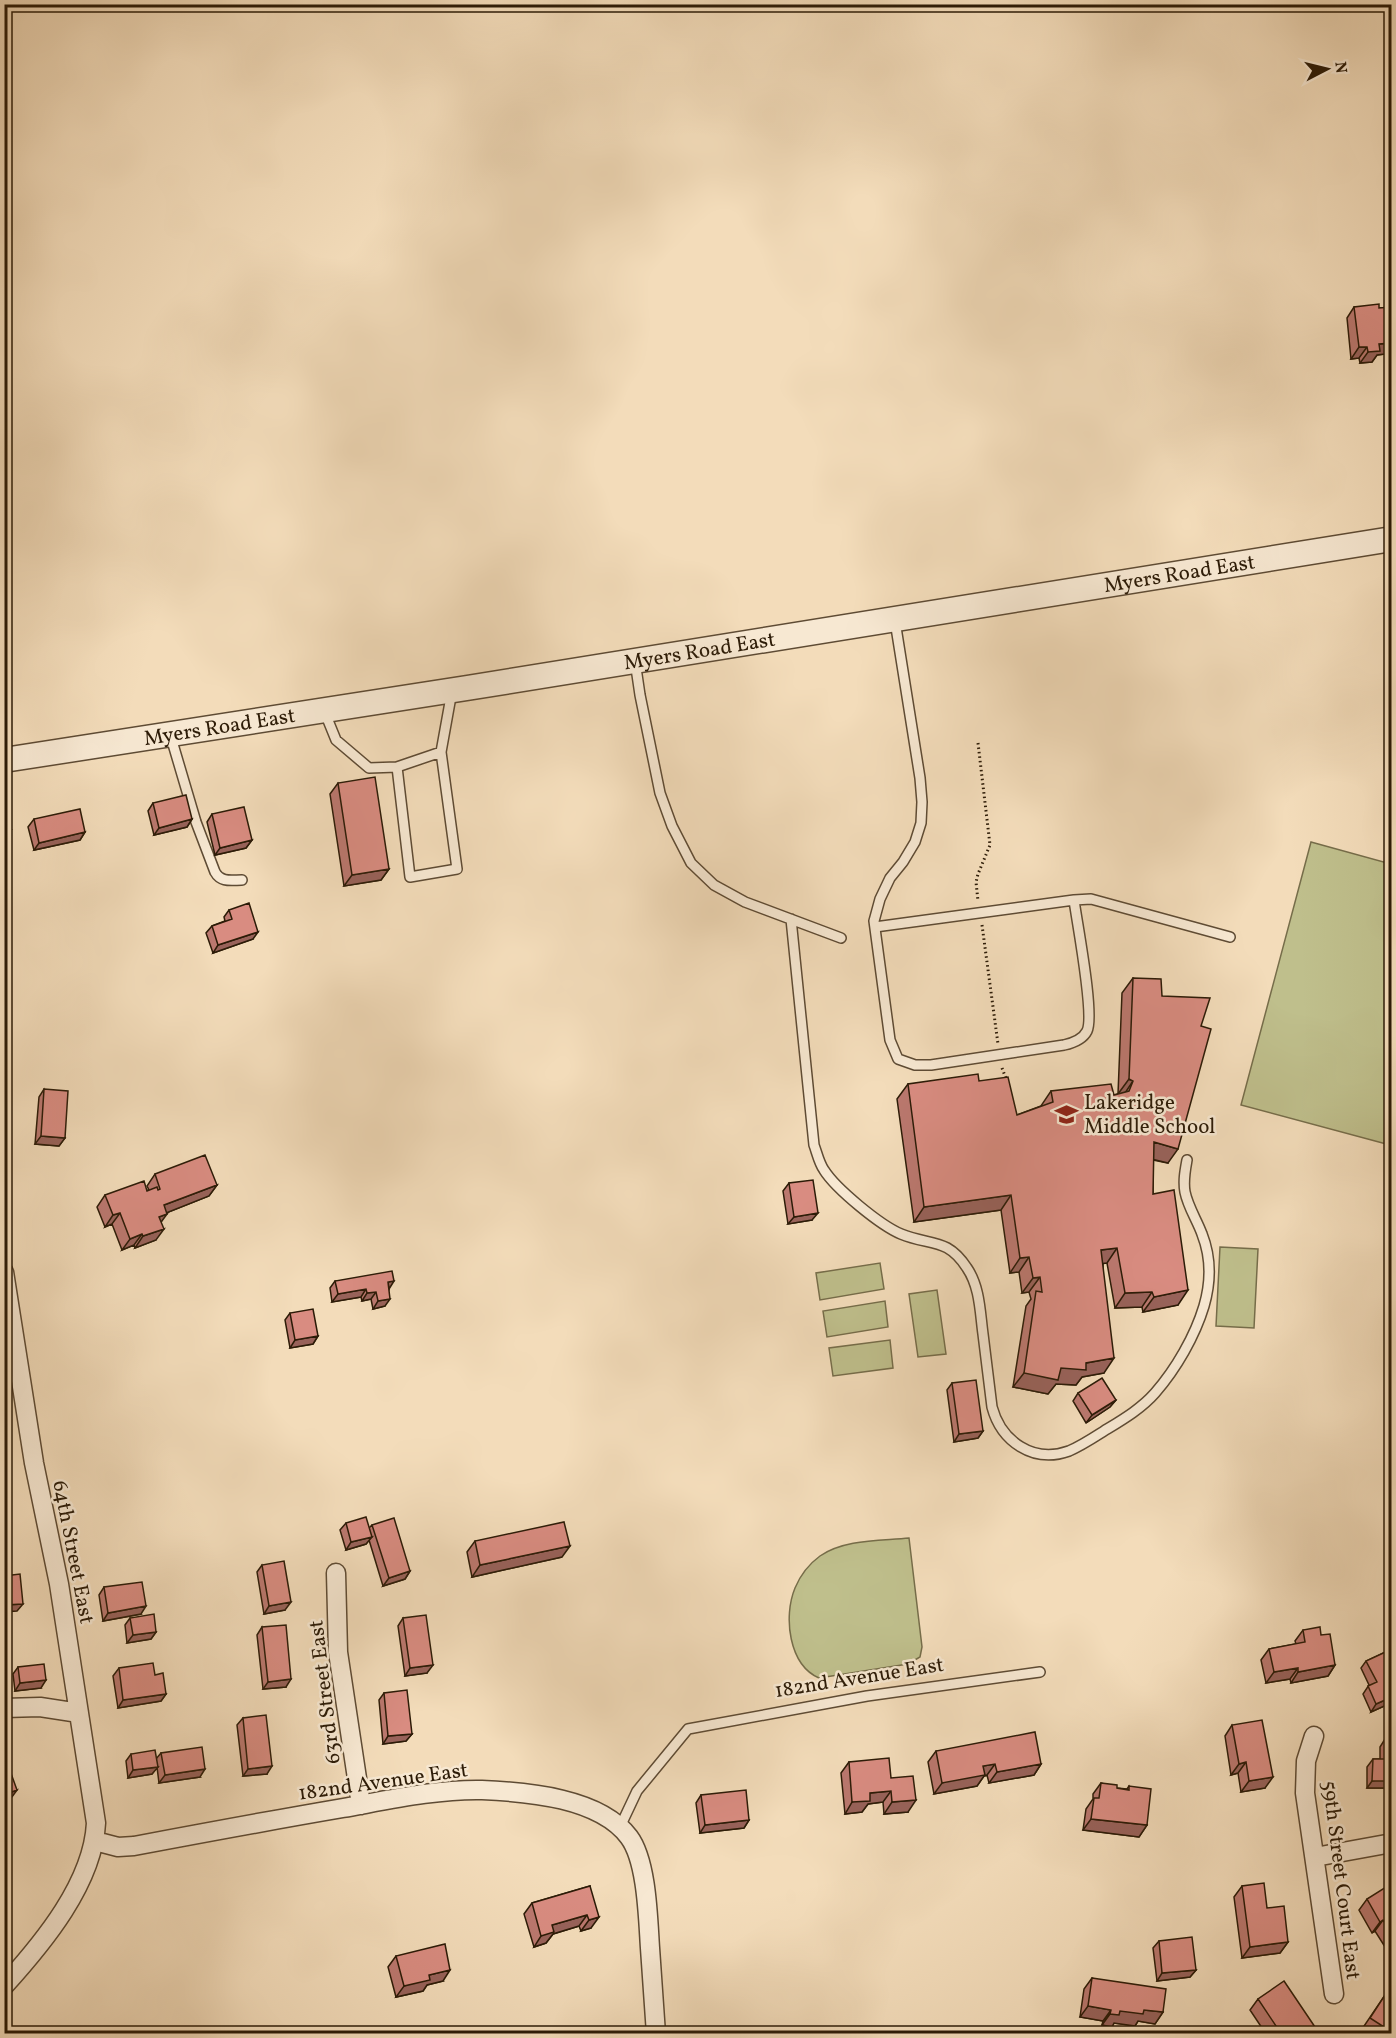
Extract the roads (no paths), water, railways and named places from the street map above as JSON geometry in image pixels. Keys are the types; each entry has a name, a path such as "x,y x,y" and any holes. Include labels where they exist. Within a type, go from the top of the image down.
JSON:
{"street":[{"name":"Myers Road East","path":"4,760 635,661 1392,538"},
{"name":"64th Street East","path":"4,1272 34,1463 58,1584 93,1800 96,1823 95,1841"},
{"name":"63rd Street East","path":"336,1574 338,1652 361,1805"},
{"path":"4,1708 40,1707 79,1713"},
{"name":"59th Street Court East","path":"1314,1736 1306,1761 1305,1793 1334,1994"},
{"name":"182nd Avenue East","path":"95,1841 118,1847 134,1846 361,1805 449,1792 481,1790 526,1794 573,1803 598,1812 620,1827"},
{"path":"620,1827 631,1839 645,1883 656,2034"},
{"path":"4,1986 40,1947 72,1898 95,1841"},
{"path":"1315,1857 1392,1843"}],"lane":[{"path":"894,619 922,802 921,823 915,842 890,878 879,899 874,921 895,1055 902,1061 915,1065 931,1065 1064,1045 1077,1041 1083,1036 1089,1024 1089,1005 1074,900"},
{"path":"635,661 660,794 672,826 691,863 714,885 745,902 841,938"},
{"path":"397,766 410,877 457,869 441,752 452,690"},
{"path":"324,710 336,740 369,768 397,766 441,752"},
{"path":"170,734 196,822 215,872 223,880 242,880"},
{"path":"875,927 1091,899 1230,936"},
{"path":"791,919 814,1145 818,1158 836,1185 888,1226 901,1234 943,1245 961,1259 969,1269 978,1294 992,1407 996,1421 1015,1444 1030,1451 1045,1454 1069,1451 1127,1417 1145,1403 1173,1370 1197,1325 1208,1288 1210,1269 1203,1236 1185,1192 1184,1177 1187,1160"},
{"name":"182nd Avenue East","path":"620,1827 637,1791 688,1729 867,1696 1040,1672"}],"place":[{"name":"Lakeridge Middle School","path":"1066,1114"}]}
